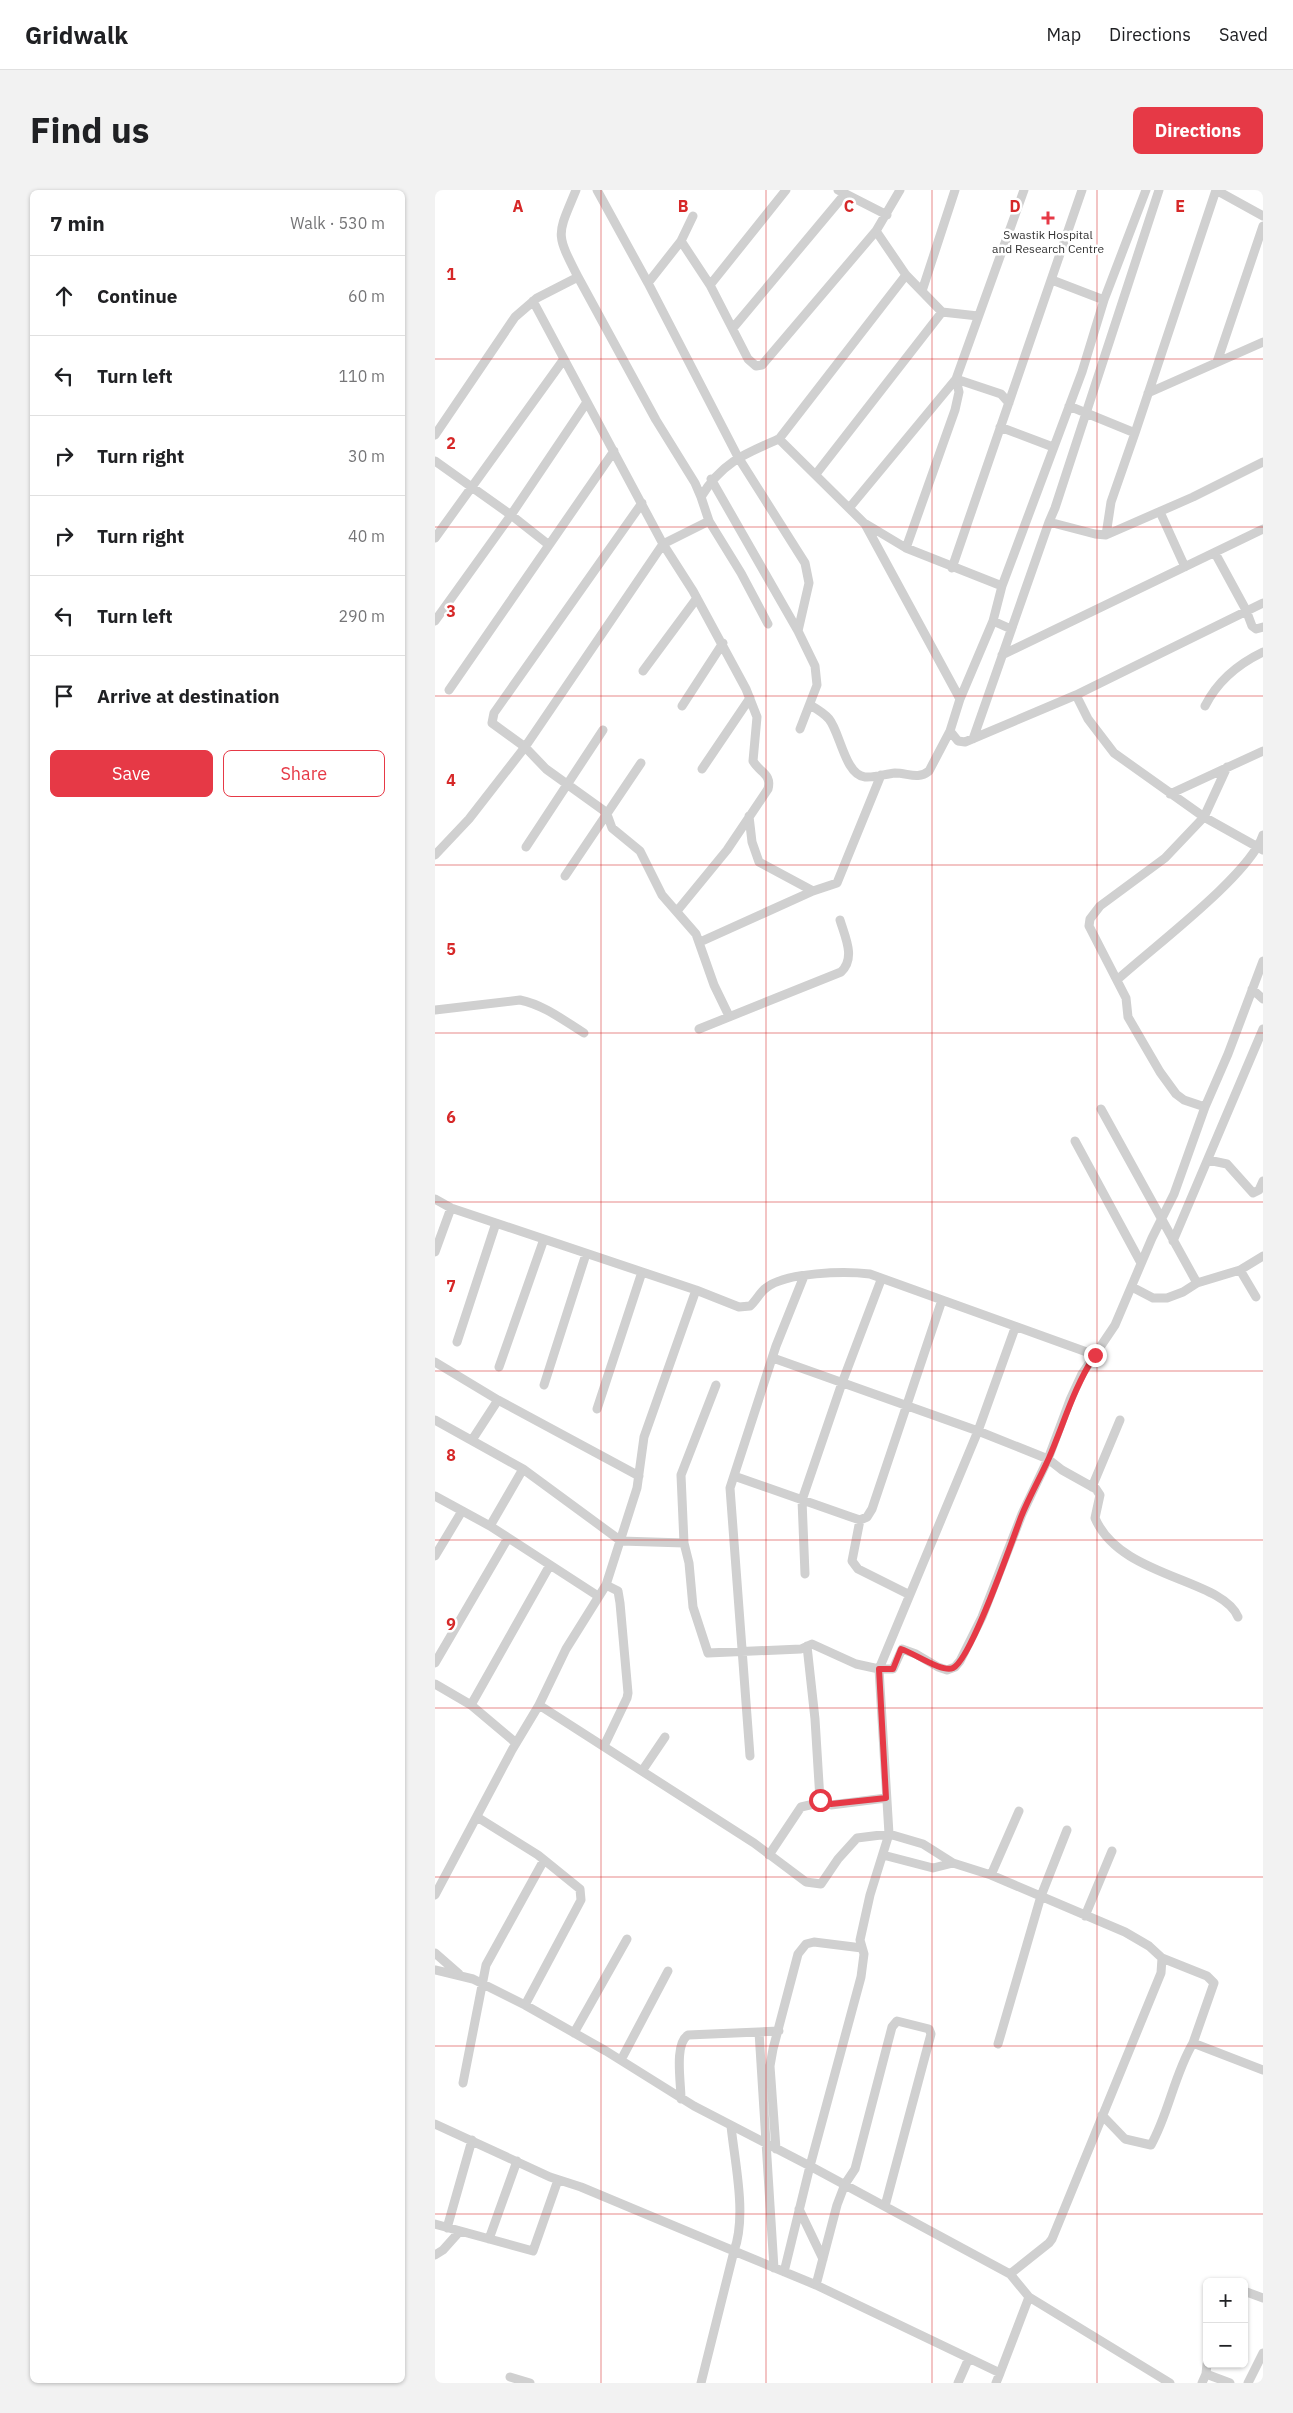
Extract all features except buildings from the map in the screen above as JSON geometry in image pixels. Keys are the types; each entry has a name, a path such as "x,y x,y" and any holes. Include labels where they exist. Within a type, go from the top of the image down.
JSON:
{"street":[{"path":"576,190 562,225 561,243 656,420 695,483 709,521 741,573 768,624"},
{"path":"597,190 648,283 738,457 807,569 809,583 798,631"},
{"path":"710,284 786,190"},
{"path":"681,241 710,284 751,364 756,366 767,362 876,231 900,190"},
{"path":"922,291 955,190"},
{"path":"850,507 956,379 1024,190"},
{"path":"952,568 1082,190"},
{"path":"810,705 830,719 847,759 858,774 866,777 894,773 919,776 929,771 950,731 960,699 993,622 1002,586 1069,406 1104,300 1145,190"},
{"path":"973,739 1055,508 1159,190"},
{"path":"1106,535 1111,502 1216,190 1263,216"},
{"path":"733,328 841,192 887,215"},
{"path":"648,283 681,241 693,216"},
{"path":"1217,362 1263,226"},
{"path":"876,231 906,275 942,312 978,316"},
{"path":"701,497 711,480 738,457 779,439 906,275"},
{"path":"435,435 515,317 533,301 578,277"},
{"path":"1052,280 1104,300"},
{"path":"533,301 663,544 723,644 750,698 757,718 753,761 768,775 770,782 768,789 727,850 677,911"},
{"path":"816,474 942,312"},
{"path":"1148,393 1263,342"},
{"path":"435,538 564,359"},
{"path":"956,379 1001,394 1009,403"},
{"path":"906,548 955,410 959,392 956,379"},
{"path":"435,621 511,515 587,402"},
{"path":"1069,406 1135,433"},
{"path":"1000,427 1053,447"},
{"path":"779,439 850,507 865,524 960,699"},
{"path":"449,690 614,451"},
{"path":"435,461 511,515 549,545"},
{"path":"1049,522 1106,535 1160,512 1263,462"},
{"path":"711,480 798,631 817,675 817,685 800,729"},
{"path":"641,503 491,718 495,726 525,747 546,769 606,813 612,828 640,851 662,895 696,934 714,985 729,1016"},
{"path":"1160,512 1185,567"},
{"path":"435,855 469,819 525,747 663,544 709,521"},
{"path":"865,524 906,548 952,568 1002,586"},
{"path":"1002,655 1263,529"},
{"path":"1215,553 1246,610 1252,626 1256,628 1263,627"},
{"path":"643,671 697,598"},
{"path":"950,731 958,741 965,742 973,739 1076,695 1263,603"},
{"path":"993,622 1011,630"},
{"path":"682,706 723,644"},
{"path":"1205,706 1222,679 1234,669 1263,652"},
{"path":"1076,695 1089,719 1113,752 1205,817 1261,849"},
{"path":"702,768 750,698"},
{"path":"525,847 603,730"},
{"path":"1170,794 1263,751"},
{"path":"565,876 641,763"},
{"path":"1205,1107 1184,1100 1176,1094 1164,1077 1128,1017 1126,998 1091,932 1090,919 1100,906 1165,858 1205,817 1227,767"},
{"path":"700,942 813,891 837,883 881,775"},
{"path":"749,816 752,842 759,862 813,891"},
{"path":"1117,980 1224,885 1261,849 1263,835"},
{"path":"699,1029 841,972 846,967 849,954 840,920"},
{"path":"715,1385 681,1476 684,1543 689,1563 693,1607 708,1653 801,1649 812,1644 856,1664 879,1669 893,1669 901,1649 916,1654 947,1670 955,1667 961,1660 982,1617 1023,1514 1048,1459 1070,1400 1095,1355 1115,1325 1174,1194 1205,1107 1228,1054 1263,961"},
{"path":"1252,989 1263,998"},
{"path":"435,1010 520,1000 541,1007 584,1033"},
{"path":"1173,1241 1263,1029"},
{"path":"1101,1109 1197,1283"},
{"path":"1075,1141 1141,1264"},
{"path":"1208,1160 1227,1164 1253,1193 1259,1190 1263,1181"},
{"path":"435,1199 451,1208 696,1290 739,1307 745,1307 754,1302 766,1288 785,1280 804,1276 854,1272 870,1274 881,1280 1095,1355"},
{"path":"435,1252 451,1208"},
{"path":"457,1342 496,1223"},
{"path":"499,1367 544,1238"},
{"path":"544,1385 586,1254"},
{"path":"1132,1287 1153,1298 1167,1298 1183,1292 1197,1283 1240,1270 1263,1256"},
{"path":"1240,1270 1256,1297"},
{"path":"597,1409 642,1272"},
{"path":"750,1756 743,1652 738,1615 729,1500 734,1476 773,1358 804,1276"},
{"path":"805,1574 802,1500 842,1383 881,1280"},
{"path":"435,1895 516,1743 539,1705 566,1650 606,1585 614,1555 621,1541 637,1488 644,1437 696,1290"},
{"path":"734,1476 860,1520 867,1517 872,1509 942,1300"},
{"path":"784,2272 835,2069 859,1984 864,1954 860,1940 870,1894 889,1834 879,1669 908,1594 978,1430 1015,1328"},
{"path":"773,1358 978,1430 1048,1459 1062,1470 1097,1489 1100,1496 1095,1518 1117,1548 1136,1560 1223,1600 1236,1611 1238,1617"},
{"path":"435,1362 498,1400 639,1476"},
{"path":"472,1440 498,1400"},
{"path":"435,1420 523,1469 621,1541 684,1543"},
{"path":"1092,1487 1120,1420"},
{"path":"490,1526 523,1469"},
{"path":"435,1496 490,1526 598,1596"},
{"path":"435,1556 462,1511"},
{"path":"860,1520 852,1561 858,1569 908,1594"},
{"path":"435,1663 509,1538"},
{"path":"471,1705 550,1565"},
{"path":"604,1746 628,1693 618,1592 606,1585"},
{"path":"807,1646 815,1719 819,1797 823,1802"},
{"path":"435,1684 471,1705 516,1743"},
{"path":"539,1705 769,1855 805,1882 821,1884 838,1859 857,1838 889,1834 923,1844 953,1863 991,1875 1125,1932 1149,1946 1162,1958 1207,1976 1214,1984 1193,2043 1182,2062 1161,2125 1151,2146 1125,2139 1102,2115"},
{"path":"642,1771 665,1737"},
{"path":"769,1855 801,1808 823,1802 831,1804 886,1798"},
{"path":"991,1875 1019,1811"},
{"path":"477,1816 544,1860 579,1889 581,1900 525,2005"},
{"path":"998,2044 1041,1896 1067,1830"},
{"path":"1085,1916 1112,1851"},
{"path":"883,1855 933,1868 953,1863"},
{"path":"463,2083 490,1954 544,1860"},
{"path":"574,2033 627,1939"},
{"path":"774,2268 770,2066 802,1947 814,1942 862,1948"},
{"path":"435,1953 459,1974"},
{"path":"1010,2274 1049,2243 1161,1974 1162,1958"},
{"path":"435,1970 459,1974 525,2005 621,2060 681,2099 845,2184 1010,2274 1029,2297 1169,2383"},
{"path":"621,2060 668,1972"},
{"path":"816,2284 837,2206 845,2184 855,2169 893,2023 900,2022 929,2029 931,2031 931,2038 885,2206"},
{"path":"759,2032 772,2147"},
{"path":"681,2099 680,2048 683,2038 689,2035 779,2032"},
{"path":"1193,2043 1263,2070"},
{"path":"435,2124 559,2180 581,2187 816,2284 1000,2373"},
{"path":"701,2383 737,2242 739,2217 731,2126"},
{"path":"447,2228 473,2140"},
{"path":"489,2239 517,2161"},
{"path":"435,2224 533,2251 559,2180"},
{"path":"799,2209 823,2258"},
{"path":"435,2255 443,2250 460,2232"},
{"path":"1248,2293 1263,2299"},
{"path":"996,2383 1029,2297"},
{"path":"1248,2383 1263,2353"},
{"path":"959,2383 969,2358"},
{"path":"1202,2383 1207,2368"},
{"path":"1206,2374 1230,2383"},
{"path":"510,2377 529,2383"}],"place":[{"name":"Swastik Hospital and Research Centre","path":"1048,218"}],"route":[{"path":"820,1800 831,1804 886,1798 881,1737 879,1669 893,1669 901,1649 916,1654 947,1670 955,1667 961,1660 982,1617 1023,1514 1048,1459 1070,1400 1082,1374 1095,1355"}]}
